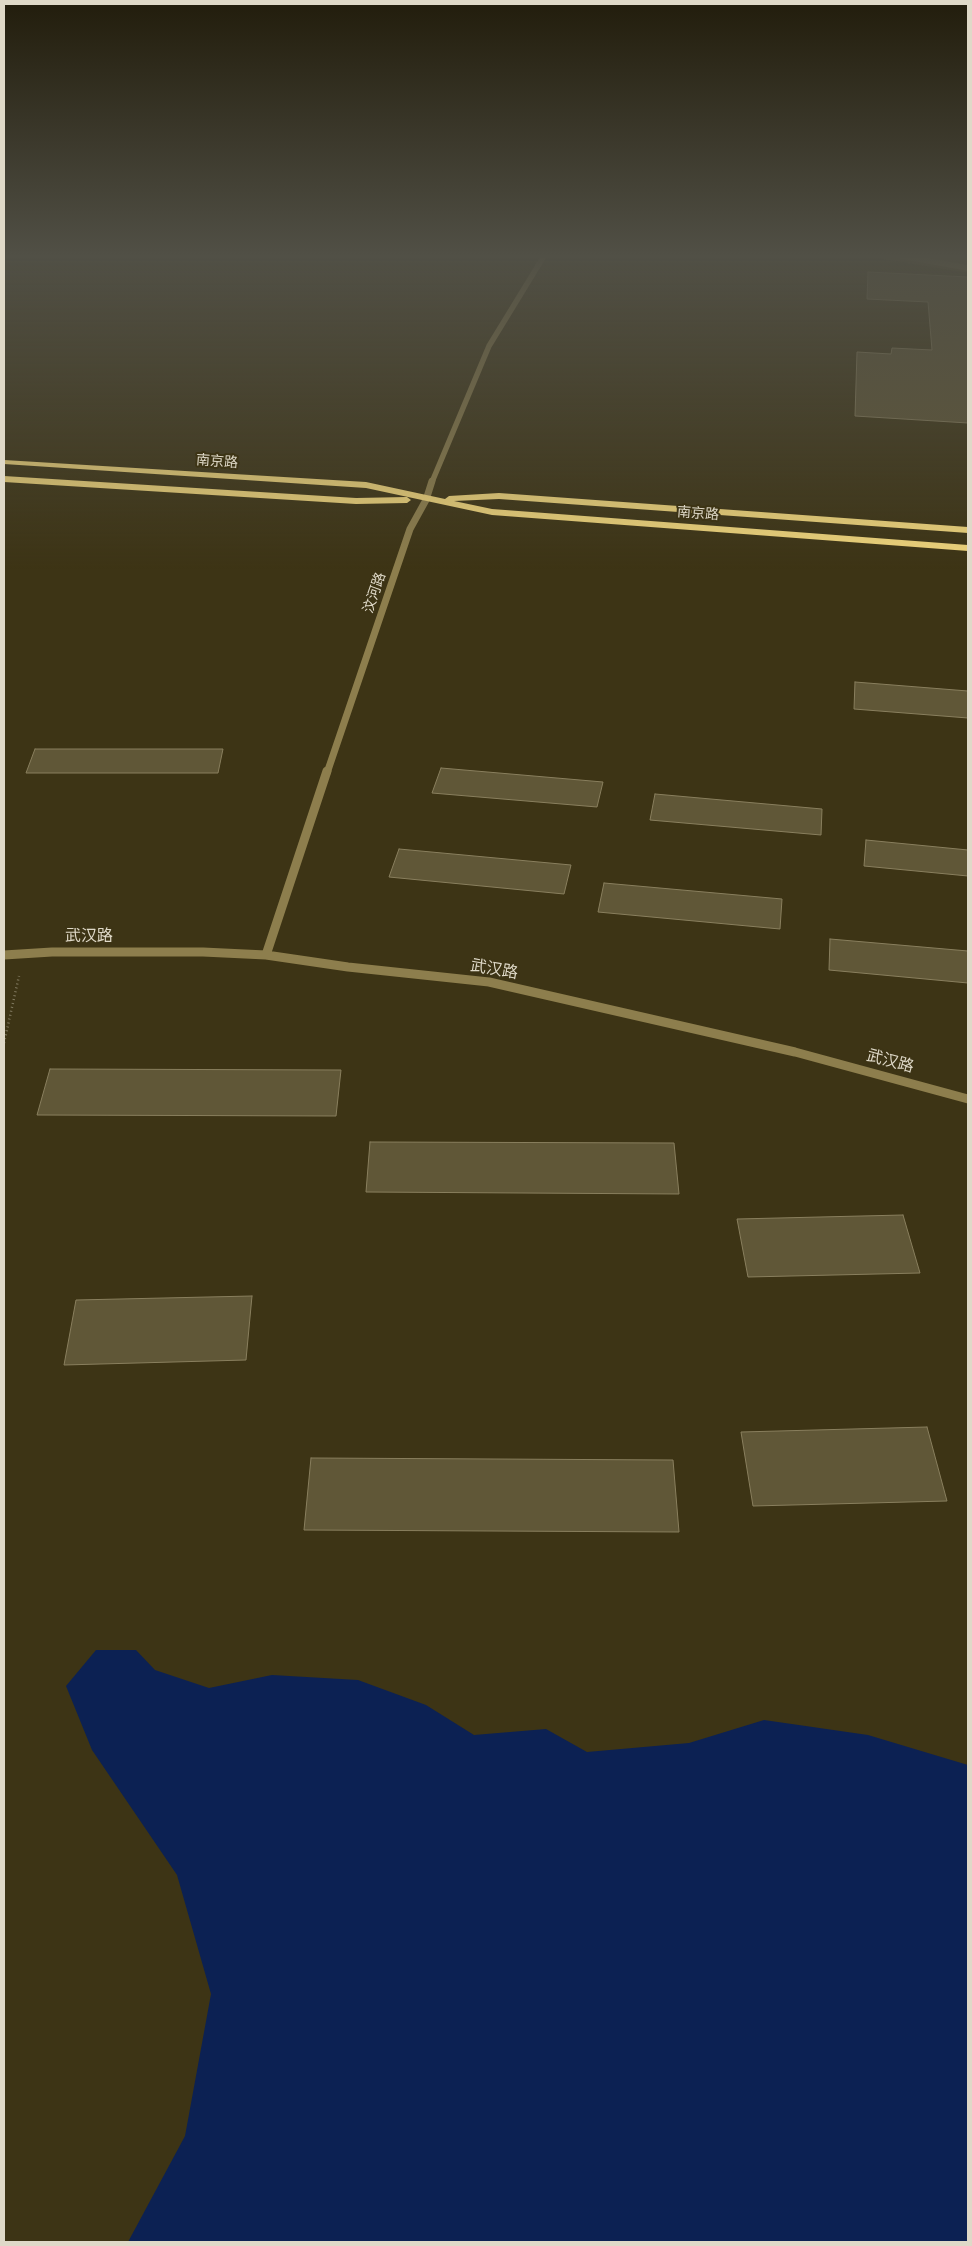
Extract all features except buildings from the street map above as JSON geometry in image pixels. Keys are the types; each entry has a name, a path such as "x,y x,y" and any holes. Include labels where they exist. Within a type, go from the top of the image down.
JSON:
{"highway":[{"name":"南京路","path":"4,462 366,485 426,500 492,512 968,548"},
{"name":"南京路","path":"4,479 356,501 499,496 968,530"}],"street":[{"name":"汶河路","path":"266,955 410,528 426,500 435,472 483,361"},
{"name":"武汉路","path":"4,955 52,952 203,952 266,955 348,967 489,982 795,1052 968,1099"}],"path":[{"path":"4,1043 20,974"}],"water":[{"path":"96,1650 136,1650 155,1670 209,1688 272,1675 358,1680 426,1705 474,1735 546,1729 587,1752 689,1743 764,1720 868,1735 968,1765 968,2242 128,2242 185,2136 211,1994 177,1875 92,1750 66,1686"}]}
